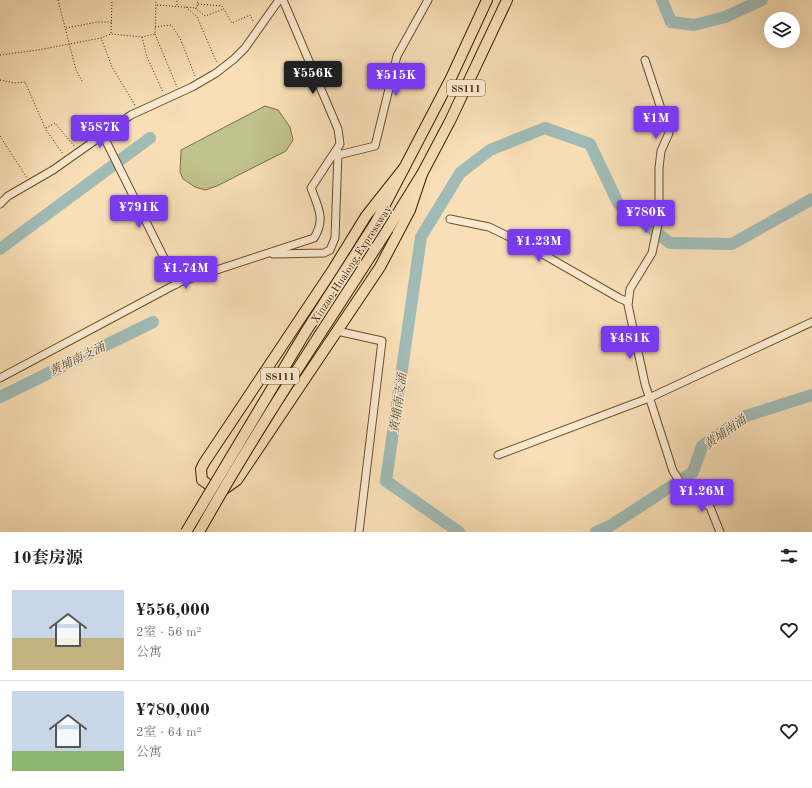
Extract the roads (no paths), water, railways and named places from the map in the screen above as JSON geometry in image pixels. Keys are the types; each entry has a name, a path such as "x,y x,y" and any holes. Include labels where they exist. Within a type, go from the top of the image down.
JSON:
{"highway":[{"name":"Xinzao-Hualong Expressway","path":"186,532 305,333 376,222 451,78 487,0"},
{"name":"Xinzao-Hualong Expressway","path":"199,532 216,502 422,174 470,80 507,0"},
{"path":"404,168 366,216 300,321 204,463 201,474 202,480 206,484 213,488 223,490 237,480 380,267 410,210 422,174"}],"street":[{"path":"0,204 8,196 67,160 138,111 179,93 220,70 245,48 279,0"},
{"path":"0,378 177,284 314,238 320,229 321,216 311,188 340,144 338,129 283,0"},
{"path":"338,155 376,146 397,56 428,0"},
{"path":"645,60 669,134 662,151 659,168 659,220 652,253 630,289 628,302 645,384 673,471 686,491 710,507 720,532"},
{"path":"104,135 177,284"},
{"path":"265,254 324,253 330,250 335,238 338,146"},
{"path":"450,219 488,227 495,230 534,249 628,302"},
{"path":"498,455 650,398 812,322"},
{"path":"337,331 382,341 359,532"}],"waterway":[{"path":"662,0 671,22 694,25 725,17 762,0"},
{"path":"459,532 386,481 421,237 460,173 490,150 545,128 590,144 618,203 670,243 732,244 812,199"},
{"path":"0,249 150,138"},
{"name":"黄埔南支涌","path":"0,397 153,322"},
{"name":"黄埔南涌","path":"596,532 610,526 693,472 702,446 746,416 812,395"}]}
